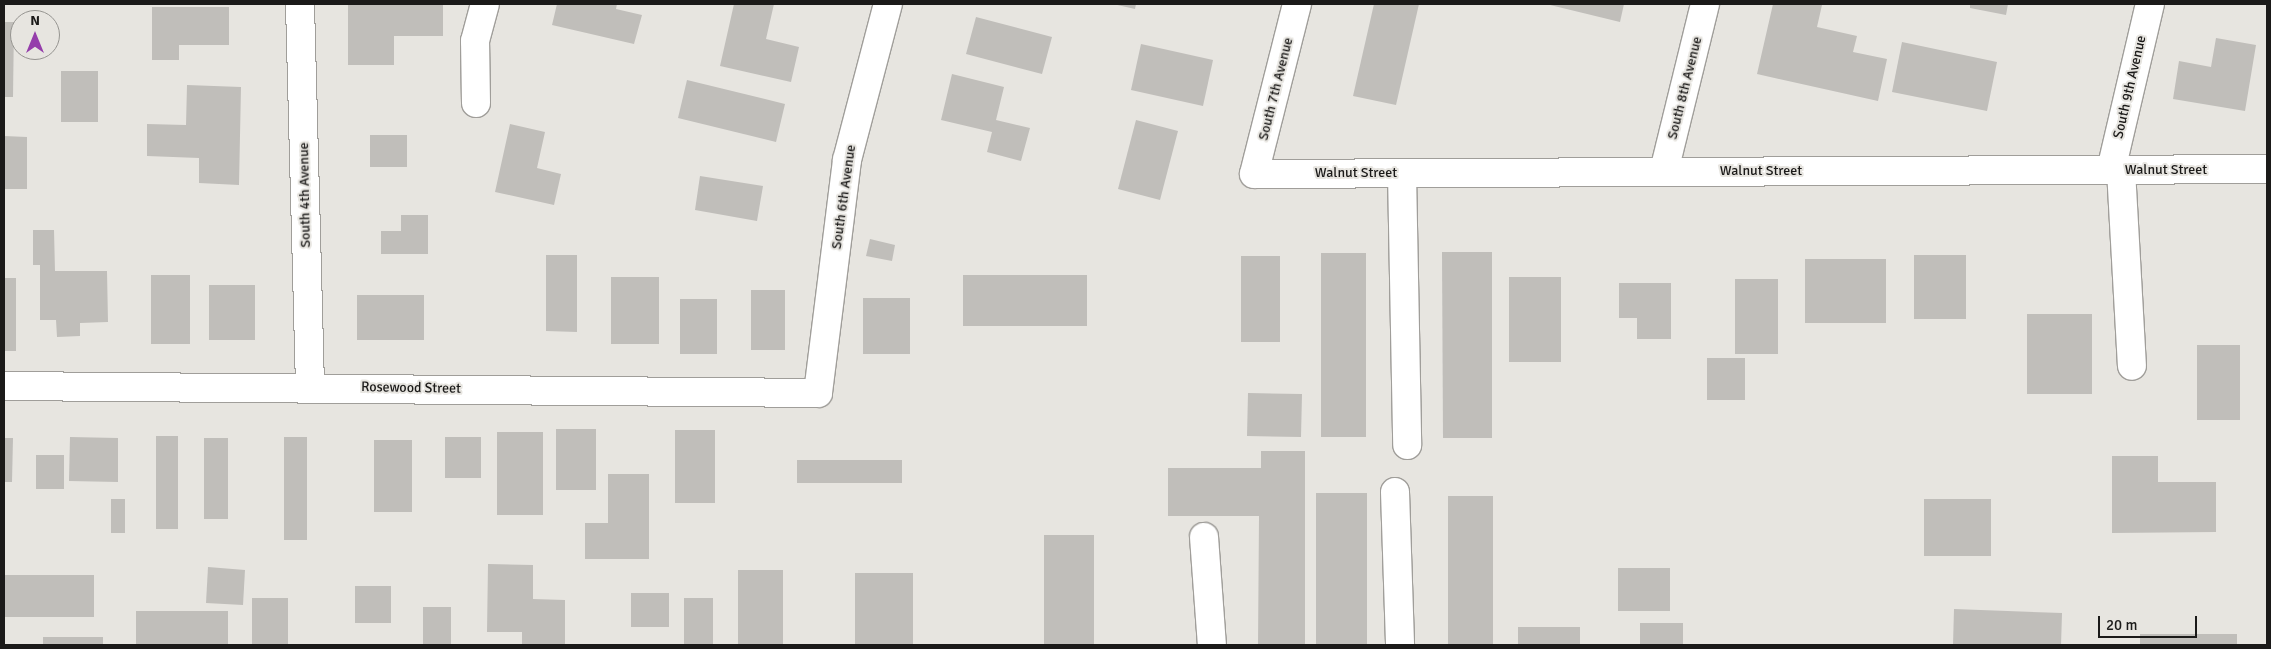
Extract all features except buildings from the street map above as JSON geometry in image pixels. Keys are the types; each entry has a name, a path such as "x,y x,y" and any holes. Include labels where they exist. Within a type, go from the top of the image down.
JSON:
{"street":[{"name":"South 4th Avenue","path":"300,4 310,387"},
{"path":"476,103 475,41 485,4"},
{"name":"South 6th Avenue","path":"818,393 847,160 888,4"},
{"name":"South 7th Avenue","path":"1254,174 1297,4"},
{"name":"South 8th Avenue","path":"1664,171 1705,4"},
{"name":"South 9th Avenue","path":"2132,366 2116,170 2150,4"},
{"name":"Walnut Street","path":"1254,174 2267,169"},
{"path":"1402,173 1407,445"},
{"name":"Rosewood Street","path":"4,386 310,387 818,393"},
{"path":"1395,492 1400,645"},
{"path":"1204,537 1212,645"}]}
